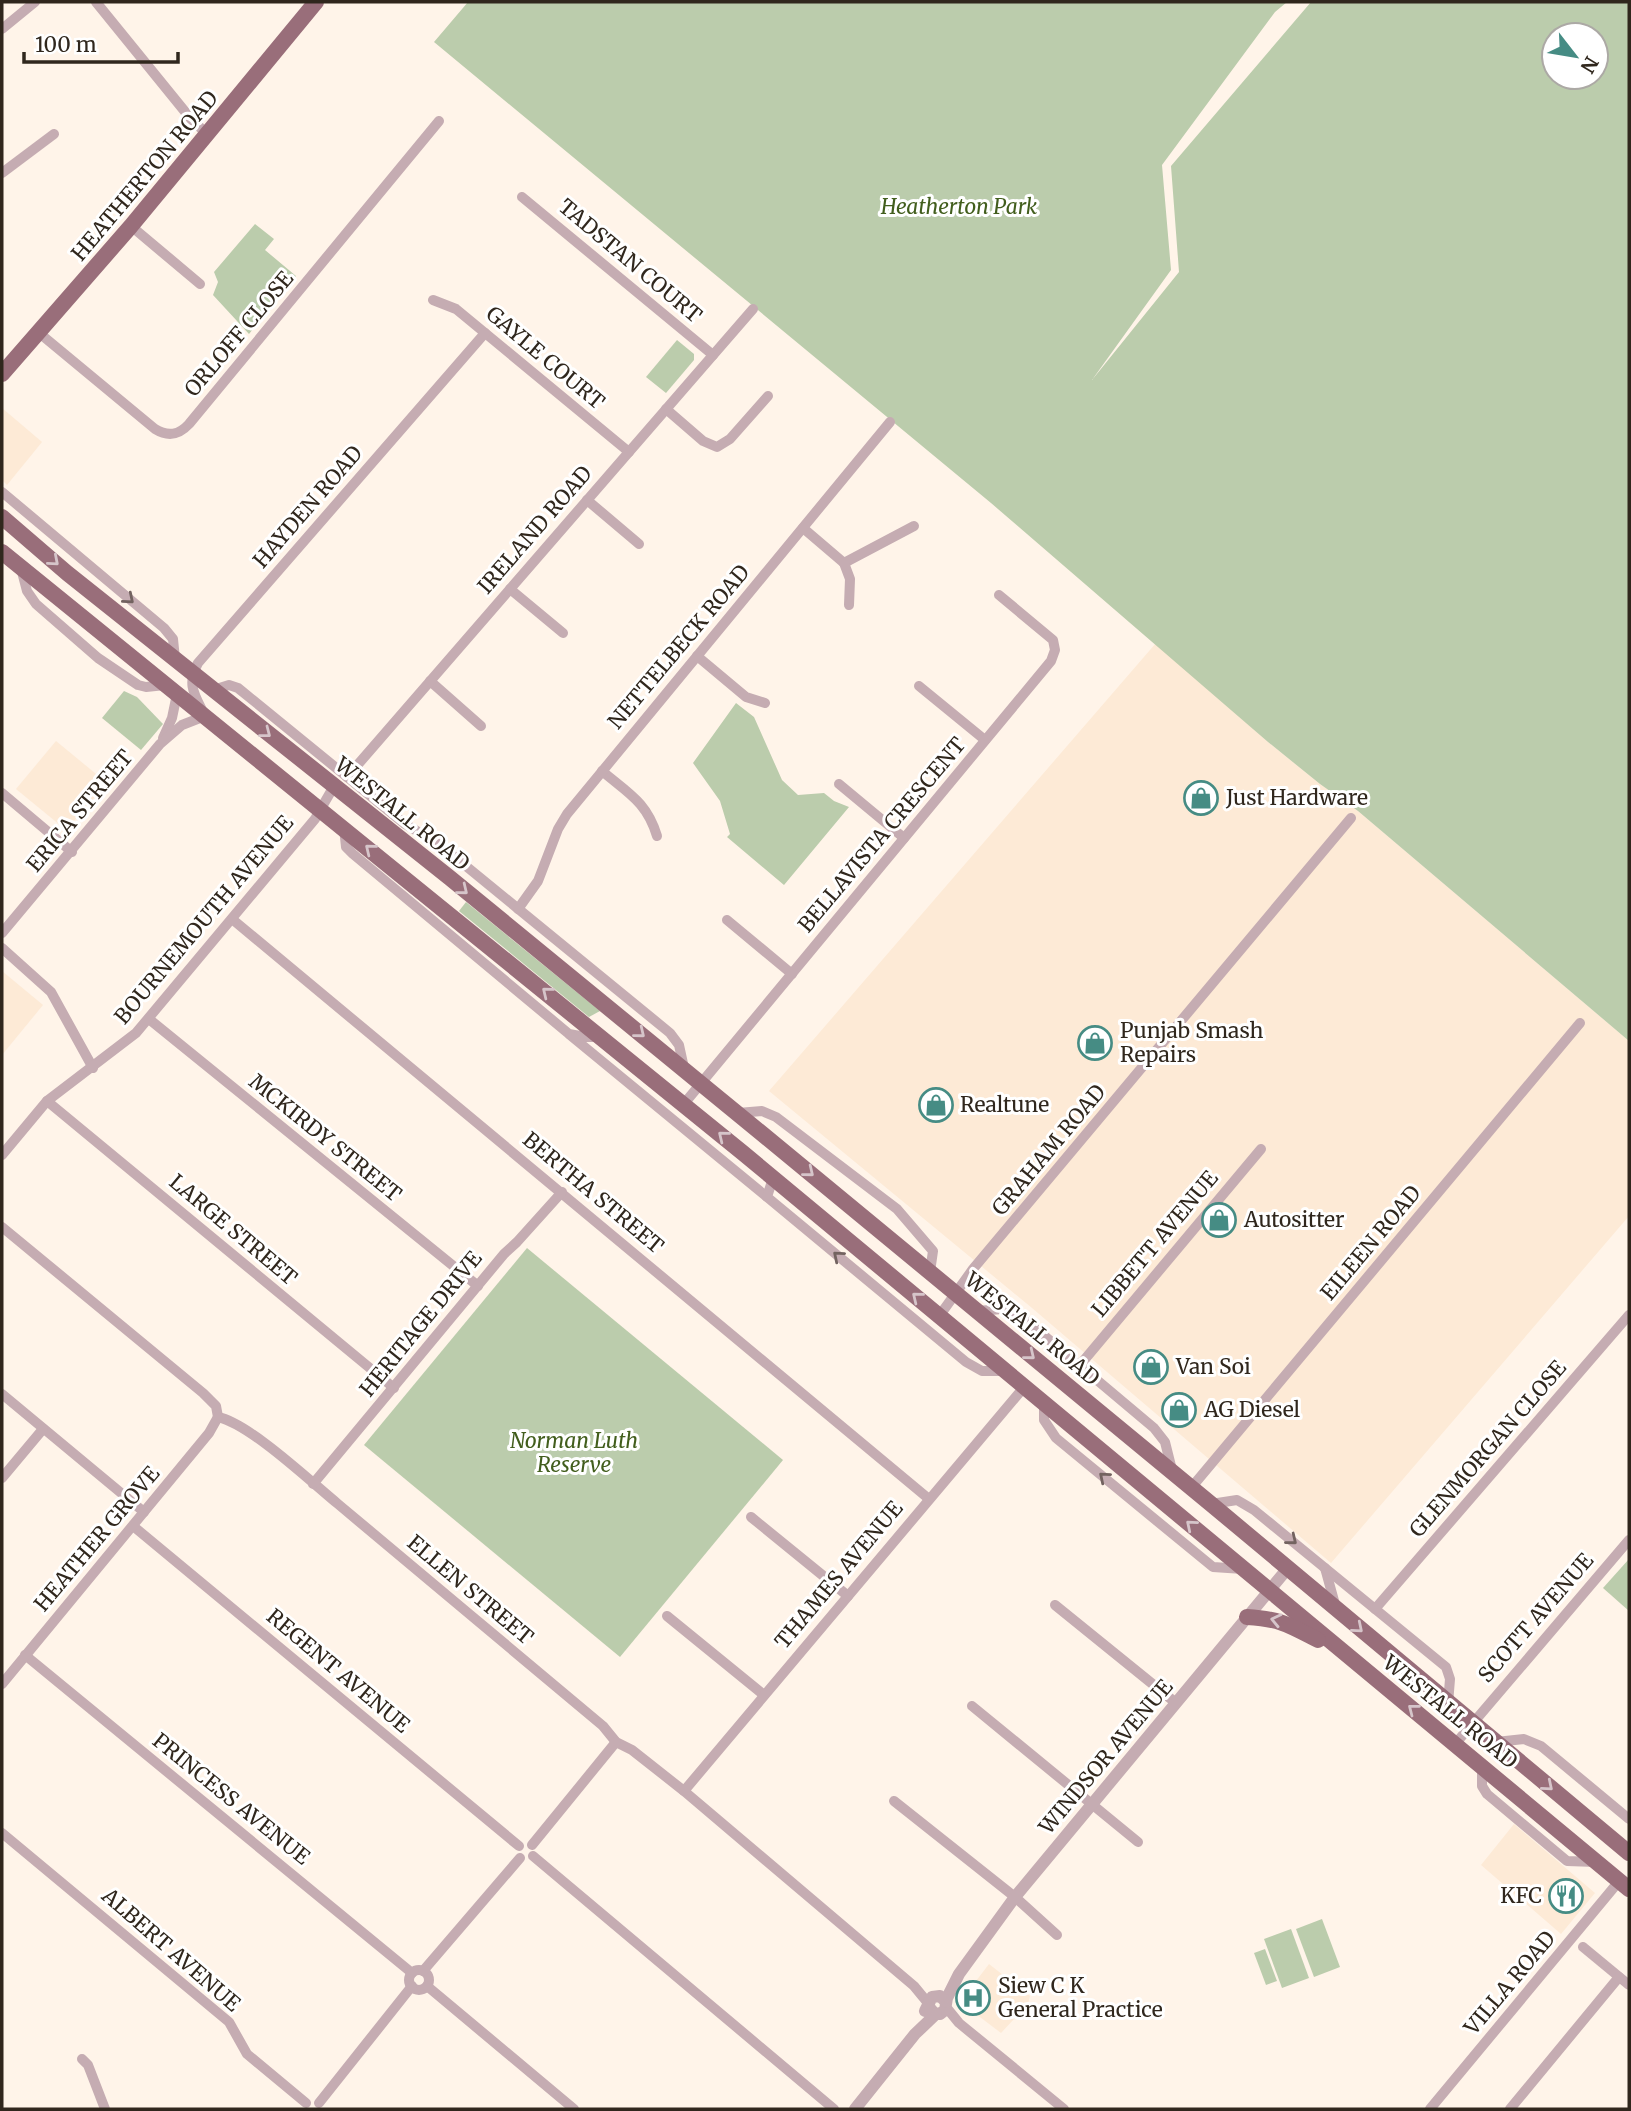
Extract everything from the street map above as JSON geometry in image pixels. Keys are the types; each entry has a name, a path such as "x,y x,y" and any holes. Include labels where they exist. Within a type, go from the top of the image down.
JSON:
{"main road":[{"name":"HEATHERTON ROAD","path":"2,374 131,226 316,2"},
{"name":"WESTALL ROAD","path":"2,517 192,674 340,782 564,971 956,1294 985,1310 1172,1472 1629,1853"},
{"name":"WESTALL ROAD","path":"2,552 743,1153 1624,1884"},
{"path":"743,1153 760,1132"},
{"path":"1247,1617 1267,1617 1287,1623 1345,1654"}],"street":[{"path":"2,29 35,2"},
{"path":"96,2 191,119 207,134"},
{"name":"ORLOFF CLOSE","path":"38,332 159,432 180,432 439,121"},
{"path":"2,173 54,134"},
{"name":"TADSTAN COURT","path":"523,197 713,355"},
{"path":"131,226 200,284"},
{"name":"GAYLE COURT","path":"433,300 456,309 629,452"},
{"name":"IRELAND ROAD","path":"340,782 753,309"},
{"name":"HAYDEN ROAD","path":"192,674 198,663 485,333"},
{"path":"666,409 703,441 717,447 730,439 768,396"},
{"name":"NETTELBECK ROAD","path":"518,909 538,881 562,822 890,422"},
{"name":"WESTALL ROAD","path":"2,492 164,628 173,639 175,659"},
{"path":"587,500 639,544"},
{"path":"844,563 914,526"},
{"path":"803,528 844,563 850,579 849,605"},
{"path":"510,589 563,633"},
{"name":"BELLAVISTA CRESCENT","path":"683,1105 1051,661 1055,650 1050,637 999,595"},
{"path":"697,656 746,696 765,703"},
{"path":"192,674 192,689 205,716"},
{"path":"430,681 481,726"},
{"path":"919,686 985,740"},
{"name":"ERICA STREET","path":"160,744 172,718 172,690"},
{"name":"ERICA STREET","path":"2,933 160,744 182,725 205,716"},
{"path":"602,771 644,807 657,836"},
{"name":"WESTALL ROAD","path":"340,782 439,844 670,1032 679,1045 684,1070"},
{"name":"BOURNEMOUTH AVENUE","path":"2,1155 47,1101 126,1043 149,1019 322,809 340,782"},
{"path":"839,784 904,838"},
{"path":"2,793 72,852"},
{"name":"GRAHAM ROAD","path":"940,1315 973,1269 1351,818"},
{"name":"WESTALL ROAD","path":"344,827 344,841 349,851 966,1362 982,1371 1008,1371"},
{"name":"BERTHA STREET","path":"232,919 929,1499"},
{"path":"727,920 792,974"},
{"path":"553,938 561,953 564,971"},
{"path":"2,948 51,992 93,1068"},
{"name":"MCKIRDY STREET","path":"149,1019 478,1286"},
{"name":"EILEEN ROAD","path":"1191,1488 1580,1023"},
{"path":"569,1034 601,1037"},
{"name":"LARGE STREET","path":"47,1101 394,1388"},
{"path":"737,1114 762,1111 776,1117 897,1209 933,1251 930,1272"},
{"name":"LIBBETT AVENUE","path":"1080,1365 1261,1149"},
{"path":"768,1197 773,1178"},
{"name":"HERITAGE DRIVE","path":"313,1484 504,1254 562,1192"},
{"name":"ELLEN STREET","path":"2,1227 203,1393 216,1406 218,1416 250,1433 313,1484 603,1726 616,1742 632,1749 684,1791 1063,2109"},
{"name":"WESTALL ROAD","path":"985,1310 1002,1308 1022,1317 1154,1428 1165,1442 1172,1472"},
{"name":"GLENMORGAN CLOSE","path":"1376,1609 1629,1316"},
{"name":"THAMES AVENUE","path":"684,1791 1026,1386"},
{"path":"2,1395 144,1512"},
{"path":"1044,1401 1044,1420 1056,1437 1213,1567 1244,1569"},
{"name":"HEATHER GROVE","path":"2,1684 209,1433 218,1416"},
{"path":"2,1478 43,1429"},
{"name":"WESTALL ROAD","path":"1211,1504 1237,1500 1254,1510 1446,1667 1450,1679 1448,1704"},
{"path":"751,1517 848,1596"},
{"name":"REGENT AVENUE","path":"133,1526 519,1846"},
{"name":"SCOTT AVENUE","path":"1456,1743 1629,1540"},
{"name":"WINDSOR AVENUE","path":"855,2109 915,2034 1015,1897 1288,1568"},
{"path":"1325,1568 1336,1609"},
{"path":"1055,1605 1176,1703"},
{"path":"667,1616 764,1695"},
{"name":"PRINCESS AVENUE","path":"25,1655 418,1972"},
{"path":"971,1706 1138,1842"},
{"name":"WESTALL ROAD","path":"1496,1742 1524,1739 1541,1746 1629,1819"},
{"path":"532,1845 616,1742"},
{"name":"WESTALL ROAD","path":"1482,1765 1482,1786 1487,1794 1567,1861 1598,1863"},
{"path":"894,1801 1015,1897 1057,1935"},
{"name":"ALBERT AVENUE","path":"2,1833 229,2022 247,2054 305,2106"},
{"path":"526,1843 532,1845 533,1856 527,1860 520,1858 517,1853 519,1846 526,1843"},
{"path":"533,1856 834,2109"},
{"path":"418,1972 429,1977 427,1986 420,1990 412,1986 410,1978 520,1858"},
{"name":"VILLA ROAD","path":"1430,2109 1624,1884"},
{"path":"1583,1947 1629,1985"},
{"path":"1510,2109 1619,1977"},
{"path":"305,2106 311,2100 320,2106 412,1986"},
{"path":"427,1986 574,2109"},
{"path":"82,2059 88,2065 105,2109"}],"shaded area":[{"path":"2,408 42,442 7,485 2,480"},
{"path":"1156,643 1268,742 1358,811 1629,1041 1629,1216 1331,1563 1032,1308 769,1091"},
{"path":"56,741 107,783 66,830 16,789"},
{"path":"2,971 43,1005 2,1055"},
{"path":"1514,1824 1595,1893 1561,1934 1481,1865"},
{"path":"989,1964 1030,1996 1028,2004 1001,2033 960,2002"}],"green space":[{"name":"Heatherton Park","path":"468,2 1287,2 1275,12 1162,165 1171,270 1092,380 1179,272 1171,166 1311,2 1629,2 1629,1041 1358,811 1268,742 991,503 434,42"},
{"path":"255,224 274,239 265,250 296,276 249,334 213,295 218,282 214,272"},
{"path":"677,340 694,354 694,360 666,393 646,377"},
{"path":"124,691 137,697 163,724 141,750 102,718"},
{"path":"736,703 754,717 782,780 798,795 824,793 849,807 784,885 727,837 730,834 720,801 693,763"},
{"path":"466,902 600,1011 589,1017 459,911"},
{"name":"Norman Luth Reserve","path":"527,1248 783,1460 620,1657 364,1445"},
{"path":"1629,1559 1629,1611 1603,1588"},
{"path":"1322,1919 1340,1967 1314,1977 1296,1929"},
{"path":"1291,1929 1309,1978 1282,1988 1264,1939"},
{"path":"1265,1949 1277,1981 1266,1985 1254,1953"}],"place":[{"name":"Just Hardware","path":"1201,798"},
{"name":"Punjab Smash Repairs","path":"1095,1043"},
{"name":"Realtune","path":"936,1105"},
{"name":"Autositter","path":"1219,1220"},
{"name":"Van Soi","path":"1151,1367"},
{"name":"AG Diesel","path":"1179,1410"},
{"name":"KFC","path":"1566,1896"},
{"name":"Siew C K General Practice","path":"973,1998"}]}
